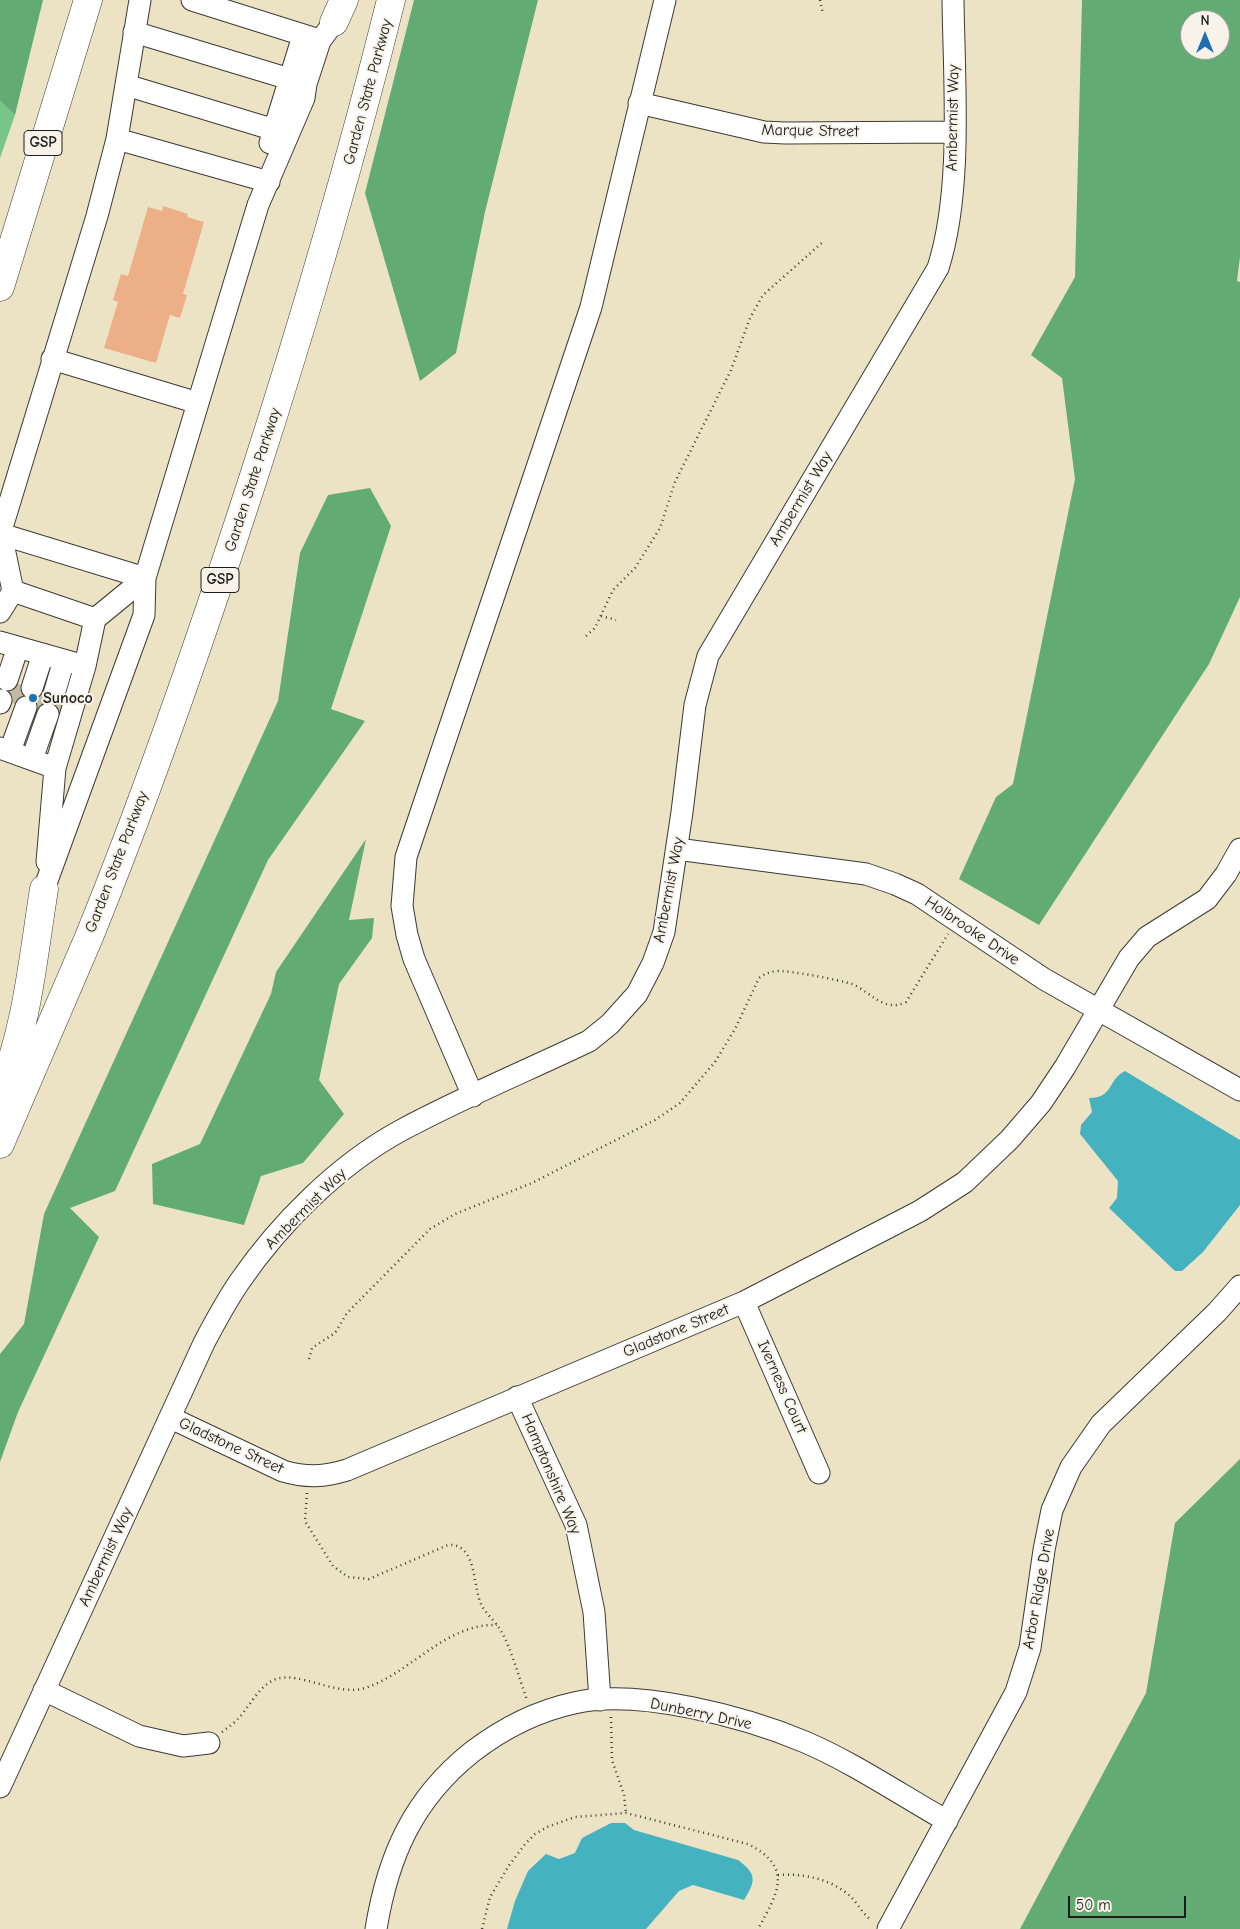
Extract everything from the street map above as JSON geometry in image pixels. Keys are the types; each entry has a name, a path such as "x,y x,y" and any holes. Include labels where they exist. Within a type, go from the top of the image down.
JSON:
{"highway":[{"name":"GSP","path":"0,287 88,0"},
{"name":"Garden State Parkway","path":"0,1144 89,936 174,712 222,577 295,350 346,173 392,0"},
{"path":"0,1094 20,1032 44,889"}],"street":[{"path":"0,612 13,591 0,534 97,216 117,139 140,0"},
{"path":"44,889 144,615 144,578 264,181 281,132 304,98 298,81 325,25 192,0"},
{"path":"473,1096 414,959 409,943 402,906 406,856 591,307 665,0"},
{"name":"Ambermist Way","path":"0,1787 204,1343 241,1280 275,1236 318,1193 353,1163 399,1132 589,1041 610,1024 637,994 653,963 664,932 696,705 708,656 938,268 947,241 951,212 954,132 953,0"},
{"path":"134,32 298,81"},
{"path":"126,85 281,132"},
{"name":"Marque Street","path":"639,103 741,127 784,134 954,132"},
{"path":"117,139 264,181"},
{"path":"52,359 198,403"},
{"path":"0,534 144,578"},
{"path":"37,654 95,619 144,578"},
{"path":"13,591 95,619"},
{"path":"37,654 23,755 44,889"},
{"path":"23,755 37,654"},
{"path":"23,755 37,654"},
{"name":"Holbrooke Drive","path":"677,849 866,874 895,884 917,894 1044,979 1240,1090"},
{"path":"1099,1009 1129,958 1147,937 1207,899 1226,874 1240,849"},
{"name":"Gladstone Street","path":"171,1418 283,1471 308,1476 324,1476 347,1470 744,1302 920,1211 964,1182 1010,1140 1041,1103 1065,1067 1099,1009"},
{"name":"Arbor Ridge Drive","path":"881,1926 947,1821 1016,1692 1030,1648 1044,1550 1052,1510 1071,1467 1101,1424 1217,1312 1240,1286"},
{"name":"Iverness Court","path":"744,1302 819,1473"},
{"name":"Hamptonshire Way","path":"518,1398 576,1524 594,1612 605,1700"},
{"path":"44,1690 138,1736 183,1746 209,1743"},
{"name":"Dunberry Drive","path":"376,1929 382,1892 391,1863 403,1834 425,1800 459,1762 509,1727 574,1703 605,1700 646,1701 695,1709 753,1725 806,1742 947,1821"}],"path":[{"path":"820,0 823,14"},
{"path":"586,636 595,628 604,604 613,590 640,562 660,528 675,482 731,370 750,318 762,295 824,241"},
{"path":"600,616 616,620"},
{"path":"309,1359 312,1348 335,1332 347,1312 430,1229 455,1214 532,1183 655,1120 680,1103 716,1062 735,1029 759,978 765,973 784,971 852,984 887,1005 899,1005 906,1002 956,920"},
{"path":"308,1476 305,1521 333,1566 348,1577 368,1579 448,1545 457,1544 467,1554 476,1578 482,1606 497,1625 506,1641 533,1717"},
{"path":"209,1743 237,1720 266,1685 276,1679 288,1678 330,1687 360,1689 393,1676 442,1642 478,1626 497,1625"},
{"path":"605,1700 612,1760 624,1795 626,1813"},
{"path":"482,1929 490,1897 500,1880 536,1834 574,1817 600,1813 626,1813 748,1844 765,1855 777,1875 777,1894 758,1929"},
{"path":"777,1875 813,1878 838,1887 881,1926"}],"green space":[{"path":"0,0 43,0 15,115 0,101"},
{"path":"414,0 538,0 485,212 456,353 420,381 365,193"},
{"path":"1082,0 1240,0 1240,257 1237,281 1240,282 1240,597 1209,664 1039,925 959,879 996,797 1013,784 1075,479 1062,378 1031,355 1075,277"},
{"path":"0,101 15,115 0,158"},
{"path":"370,488 391,526 331,709 365,721 268,860 115,1191 70,1208 99,1237 18,1412 0,1462 0,1354 24,1324 44,1214 278,701 300,553 328,495"},
{"path":"366,839 349,920 374,918 372,938 339,984 319,1080 344,1114 303,1163 261,1176 244,1225 153,1204 152,1164 200,1144 271,994 276,972"},
{"path":"1240,1459 1240,1929 1020,1929 1146,1693 1175,1523"}],"water":[{"path":"1125,1071 1240,1140 1240,1205 1203,1252 1182,1271 1175,1271 1109,1208 1117,1198 1118,1181 1080,1134 1081,1125 1092,1112 1089,1098 1103,1095 1107,1092 1115,1079"},
{"path":"611,1823 625,1823 634,1830 738,1860 749,1869 753,1878 751,1888 744,1900 693,1885 679,1891 646,1929 507,1929 515,1901 528,1871 546,1854 559,1859 575,1853 582,1838"}],"building":[{"path":"163,206 188,214 187,217 204,222 183,294 187,295 180,318 170,315 156,363 104,348 118,302 113,300 121,274 128,276 148,207 162,211"},
{"path":"19,684 22,695 14,703 10,692"}],"tunnel":[{"path":"12,703 19,684"},
{"path":"36,710 42,691"},
{"path":"57,716 63,697"}],"place":[{"name":"Sunoco","path":"33,698"}]}
